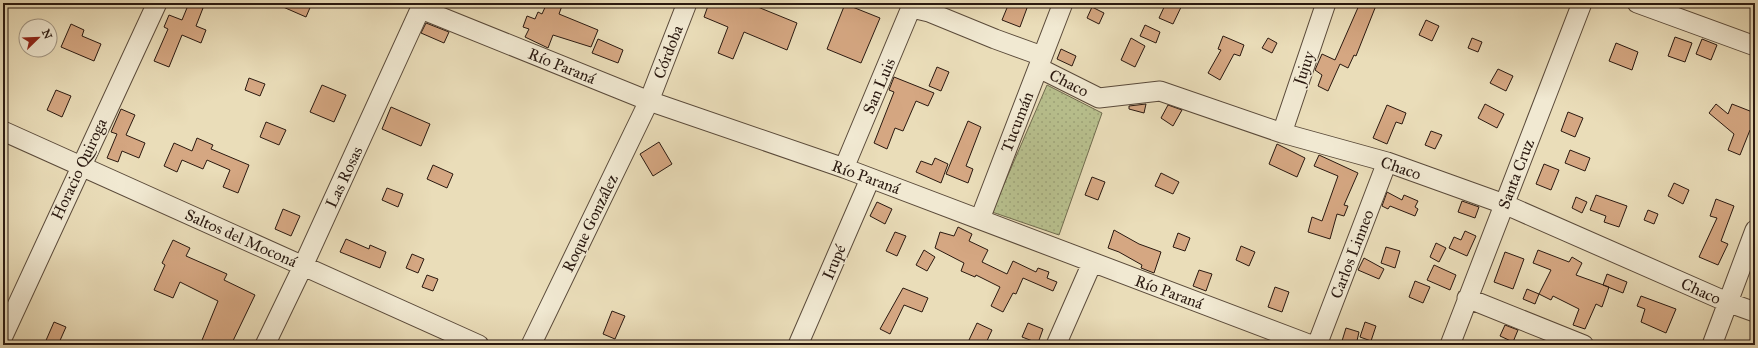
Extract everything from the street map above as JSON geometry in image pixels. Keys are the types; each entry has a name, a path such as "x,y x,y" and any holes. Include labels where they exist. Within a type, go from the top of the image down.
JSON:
{"street":[{"name":"Horacio Quiroga","path":"3,336 157,3"},
{"name":"Córdoba","path":"649,102 687,3"},
{"name":"Tucumán","path":"980,219 1063,3"},
{"name":"Jujuy","path":"1282,133 1326,3"},
{"name":"Santa Cruz","path":"1450,345 1582,3"},
{"path":"1637,3 1755,46"},
{"name":"Chaco","path":"913,5 995,39 1040,62 1099,98 1160,91 1282,133 1387,162 1504,204 1727,302 1755,312"},
{"name":"San Luis","path":"844,168 913,5"},
{"name":"Río Paraná","path":"422,6 649,102 844,168 980,219 1092,264 1311,345"},
{"name":"Las Rosas","path":"265,345 303,266 422,6"},
{"name":"Roque González","path":"531,345 649,102"},
{"name":"Saltos del Moconá","path":"3,131 80,167 479,345"},
{"name":"Carlos Linneo","path":"1317,345 1387,162"},
{"name":"Irupé","path":"798,345 870,179"},
{"path":"1712,345 1755,230"},
{"path":"1056,345 1092,264"},
{"path":"1467,298 1584,345"}],"green space":[{"path":"1047,85 1102,113 1059,235 992,212"}],"building":[{"path":"189,3 203,8 196,26 206,30 201,43 182,35 169,67 154,61 168,29 164,27 169,15 182,20"},
{"path":"274,3 312,3 306,17"},
{"path":"547,3 563,3 559,14 598,30 591,47 553,35 548,48 525,37 529,29 523,27 527,16 535,19 538,12 542,14"},
{"path":"709,3 748,3 797,23 787,50 744,32 733,59 718,53 728,27 704,17"},
{"path":"1009,3 1014,3 1027,8 1020,27 1002,20"},
{"path":"1166,3 1183,3 1173,24 1159,18"},
{"path":"1360,3 1377,3 1356,56 1354,55 1348,68 1340,64 1328,91 1318,86 1322,75 1315,70 1322,54 1335,60"},
{"path":"845,4 880,18 861,63 827,49"},
{"path":"1092,7 1104,13 1099,24 1087,18"},
{"path":"1426,20 1439,26 1432,41 1419,35"},
{"path":"426,23 449,32 444,43 421,33"},
{"path":"71,24 84,30 82,36 101,44 94,61 61,47"},
{"path":"1145,25 1160,32 1156,43 1140,36"},
{"path":"1223,36 1244,45 1240,56 1234,54 1220,80 1208,73 1221,50 1218,49"},
{"path":"1675,37 1692,43 1685,62 1668,56"},
{"path":"1131,38 1145,46 1135,67 1121,60"},
{"path":"1268,38 1277,43 1272,53 1262,48"},
{"path":"1472,38 1482,42 1478,52 1468,48"},
{"path":"598,39 623,50 618,63 592,53"},
{"path":"1702,39 1717,45 1711,60 1696,54"},
{"path":"1616,43 1638,52 1632,70 1609,61"},
{"path":"1061,49 1076,56 1072,66 1057,59"},
{"path":"937,67 949,72 941,91 929,86"},
{"path":"1498,69 1513,76 1506,91 1490,83"},
{"path":"894,77 934,93 928,106 916,101 903,131 895,128 887,149 874,143 894,92 889,90"},
{"path":"249,78 265,84 260,96 245,90"},
{"path":"322,85 346,95 334,122 310,112"},
{"path":"56,90 71,96 62,117 47,110"},
{"path":"1146,104 1144,113 1129,109 1129,106"},
{"path":"1485,104 1504,114 1497,128 1478,118"},
{"path":"1716,104 1728,114 1732,104 1755,113 1755,132 1750,130 1740,155 1728,150 1734,134 1709,113"},
{"path":"1168,105 1182,110 1173,126 1161,118"},
{"path":"1387,105 1406,113 1402,124 1396,122 1387,144 1373,138"},
{"path":"391,107 430,124 421,146 382,129"},
{"path":"121,109 135,115 126,135 145,143 139,158 122,151 118,162 107,158 117,134 111,132"},
{"path":"1568,112 1583,118 1575,137 1561,131"},
{"path":"968,121 981,127 966,166 973,169 968,183 946,174"},
{"path":"266,122 286,130 279,145 260,137"},
{"path":"1431,131 1442,135 1435,149 1425,145"},
{"path":"197,138 213,145 211,149 249,165 238,193 223,187 230,170 207,160 203,169 182,160 177,172 164,166 174,143 192,151"},
{"path":"659,142 672,164 653,176 640,154"},
{"path":"1277,144 1305,158 1297,177 1269,164"},
{"path":"1570,150 1590,158 1585,171 1565,163"},
{"path":"1319,155 1358,173 1344,205 1348,206 1344,216 1337,214 1330,239 1308,232 1312,217 1322,221 1338,176 1314,166"},
{"path":"935,158 948,164 941,183 916,172 921,161 932,165"},
{"path":"1544,164 1559,170 1551,190 1536,184"},
{"path":"433,165 453,174 447,188 427,179"},
{"path":"1161,173 1179,182 1173,194 1155,186"},
{"path":"1092,177 1105,182 1098,200 1085,195"},
{"path":"1674,183 1689,190 1683,204 1668,196"},
{"path":"387,188 403,194 398,207 382,200"},
{"path":"1387,192 1402,200 1404,195 1418,201 1415,207 1418,209 1415,216 1390,206 1388,209 1382,206"},
{"path":"1596,195 1627,206 1619,227 1604,222 1606,216 1590,210"},
{"path":"1576,197 1587,202 1582,213 1572,208"},
{"path":"1716,199 1734,206 1721,241 1728,244 1718,265 1699,257 1717,218 1710,216"},
{"path":"1462,201 1479,207 1475,218 1458,212"},
{"path":"877,202 892,209 885,224 870,216"},
{"path":"283,209 300,216 291,236 275,229"},
{"path":"1648,210 1658,214 1654,224 1644,220"},
{"path":"958,227 972,234 969,241 988,250 982,262 1007,274 1013,261 1036,272 1038,268 1049,272 1047,278 1057,282 1053,291 1023,278 1016,294 1013,293 1003,312 991,306 1000,287 976,275 975,277 961,271 964,263 935,248 940,232 954,236"},
{"path":"1114,230 1139,244 1161,252 1154,273 1141,268 1142,265 1119,252 1108,248"},
{"path":"1465,231 1476,236 1467,256 1449,248 1454,237 1461,240"},
{"path":"895,232 906,236 897,256 886,251"},
{"path":"1178,233 1190,238 1185,251 1173,247"},
{"path":"346,239 369,249 370,245 386,252 380,268 340,252"},
{"path":"173,240 190,248 186,256 227,274 224,280 255,295 231,345 200,345 218,301 180,282 173,298 154,290 165,265 162,263"},
{"path":"1436,243 1446,248 1439,262 1430,257"},
{"path":"1241,246 1255,252 1249,266 1236,260"},
{"path":"1386,247 1400,251 1395,268 1381,263"},
{"path":"924,250 935,257 927,271 916,265"},
{"path":"1538,250 1569,262 1572,257 1582,263 1576,275 1609,287 1602,307 1596,304 1585,329 1573,325 1579,309 1553,296 1551,300 1539,294 1551,270 1533,263"},
{"path":"1505,252 1524,259 1513,289 1494,282"},
{"path":"412,254 424,259 418,273 406,268"},
{"path":"1364,258 1384,269 1379,279 1358,270"},
{"path":"1434,265 1456,275 1450,290 1427,280"},
{"path":"1199,270 1212,274 1206,291 1193,286"},
{"path":"1607,274 1627,282 1623,293 1603,285"},
{"path":"427,275 438,279 433,291 422,287"},
{"path":"1415,281 1430,287 1423,303 1409,297"},
{"path":"1275,287 1289,292 1282,312 1268,307"},
{"path":"903,288 928,298 922,312 904,305 890,334 880,329"},
{"path":"1527,289 1539,294 1535,304 1523,299"},
{"path":"1641,296 1676,309 1666,333 1641,322 1645,309 1637,306"},
{"path":"612,311 625,316 615,339 603,334"},
{"path":"54,322 66,327 58,345 44,345"},
{"path":"1365,322 1376,326 1371,341 1360,337"},
{"path":"977,323 992,330 985,345 980,345 969,340"},
{"path":"1028,323 1043,329 1038,343 1022,337"},
{"path":"1505,325 1518,330 1513,342 1500,336"},
{"path":"1346,328 1359,332 1356,345 1342,341"}]}
